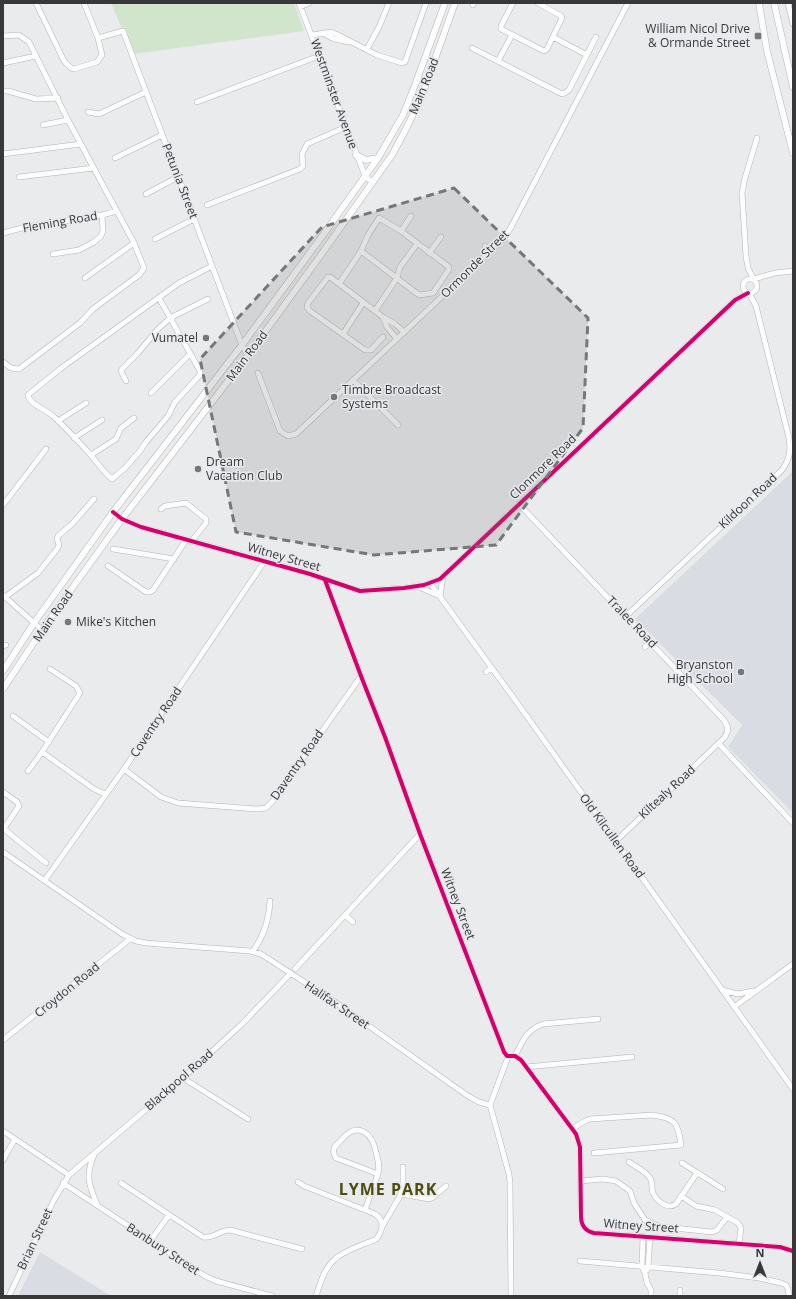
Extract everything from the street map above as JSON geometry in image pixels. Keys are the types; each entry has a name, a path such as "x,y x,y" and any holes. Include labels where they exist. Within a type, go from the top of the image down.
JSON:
{"main road":[{"name":"Main Road","path":"3,671 34,623 113,512 242,345 378,158 402,115 415,85 445,3"},
{"name":"Main Road","path":"3,689 42,630 122,519 248,355 372,182 400,140 421,98 455,3"},
{"path":"759,3 767,51 793,153"},
{"path":"774,3 793,87"},
{"path":"356,155 366,160 378,158"}],"street":[{"path":"36,3 64,61 74,69 100,60 102,52 84,3"},
{"path":"299,5 309,3"},
{"path":"367,49 379,27 389,3"},
{"path":"312,35 323,33 334,39 352,42 380,57 404,63 426,3"},
{"path":"513,3 501,28 502,30 542,51 547,49 562,21 562,17 544,4 538,3"},
{"name":"Ormonde Street","path":"258,373 280,431 288,436 296,434 504,238 628,3"},
{"path":"788,3 793,24"},
{"name":"Westminster Avenue","path":"299,5 312,35 356,155 365,176 372,182"},
{"name":"Petunia Street","path":"98,38 123,31 242,345 248,355"},
{"path":"3,36 19,35 29,42 68,120 134,243 144,268 139,275 93,309 80,323 19,368 11,368 3,362"},
{"path":"498,61 512,35"},
{"path":"472,48 562,94 566,93 568,90 596,36"},
{"path":"553,37 587,55"},
{"path":"3,63 36,56"},
{"path":"197,102 319,56"},
{"path":"3,91 36,99 58,98"},
{"path":"88,112 99,114 146,92"},
{"path":"43,125 68,120"},
{"path":"206,205 300,169 303,166 302,154 307,144 346,127"},
{"path":"115,158 162,135"},
{"path":"757,138 742,193 745,249 748,268 757,288"},
{"path":"3,154 81,144"},
{"path":"19,177 94,168"},
{"path":"146,194 178,177"},
{"name":"Fleming Road","path":"3,233 22,228 102,215 116,211"},
{"path":"53,254 79,250 94,242 101,236 103,231 102,215"},
{"path":"401,231 411,216"},
{"path":"339,284 361,251 378,218 381,218 401,231 449,268 432,292 426,295 419,295 361,251"},
{"path":"155,239 194,219"},
{"path":"429,253 441,237"},
{"path":"85,278 134,243"},
{"path":"375,311 397,278 398,270 417,244"},
{"path":"485,246 489,252"},
{"path":"158,298 200,371 199,376 175,402 168,416 125,468 113,479 111,479 100,468 91,455 49,412 28,398 28,393 60,369 158,298 179,283 212,266"},
{"path":"748,268 743,285 744,290 749,293 757,288 768,276 774,273"},
{"path":"746,279 753,279 774,273 793,271"},
{"path":"383,337 371,350 367,351 310,311 307,307 308,303 328,276 404,332"},
{"name":"Clonmore Road","path":"735,300 743,285"},
{"name":"Kildoon Road","path":"756,306 757,288"},
{"name":"Kildoon Road","path":"626,616 781,471 788,461 791,450 789,438 756,306 749,293"},
{"name":"Clonmore Road","path":"325,580 350,589 365,592 418,586 430,583 443,576 735,300 749,293"},
{"path":"126,381 121,371 122,368 138,353 156,330 170,318 208,299"},
{"path":"343,334 364,303"},
{"path":"383,318 389,330 397,339"},
{"path":"151,392 190,354"},
{"path":"353,380 398,425"},
{"path":"58,421 86,403"},
{"path":"91,455 115,440 120,428 134,418"},
{"path":"74,438 102,420"},
{"path":"3,505 46,449"},
{"path":"42,630 4,596 38,573 57,549 59,545 57,539 58,536 69,528 94,499"},
{"path":"108,566 146,592 153,590 174,559 206,522 206,519 186,503 165,506 161,509"},
{"name":"Tralee Road","path":"519,504 726,722 728,732 718,744"},
{"name":"Witney Street","path":"113,512 122,519 142,528 325,580 420,834 504,1052 508,1057"},
{"path":"113,549 174,559"},
{"name":"Coventry Road","path":"45,880 124,769 264,562"},
{"path":"418,586 439,596 443,576"},
{"name":"Old Kilcullen Road","path":"430,583 453,613 793,1089"},
{"path":"645,647 650,642"},
{"path":"486,672 491,668"},
{"path":"28,771 49,742 80,693 76,686 50,669"},
{"name":"Daventry Road","path":"124,769 161,797 171,802 262,809 272,802 361,676"},
{"path":"13,716 49,742"},
{"path":"718,744 793,823"},
{"name":"Kiltealy Road","path":"616,841 718,744"},
{"path":"42,752 94,789 105,794"},
{"path":"3,792 17,802 19,806 3,830 3,836"},
{"path":"3,830 46,863"},
{"path":"295,969 420,834"},
{"name":"Halifax Street","path":"3,852 130,939 146,943 253,951 266,957 335,1002 468,1096 479,1102 490,1105"},
{"path":"253,951 264,934 270,901"},
{"path":"345,915 353,922"},
{"name":"Croydon Road","path":"3,1040 130,939"},
{"path":"734,1006 793,964"},
{"name":"Blackpool Road","path":"63,1183 69,1175 183,1078 249,1018 291,973"},
{"path":"721,989 738,994 755,991"},
{"path":"511,1296 510,1183 509,1174 490,1105 508,1057 515,1056 525,1036 535,1027 543,1024 598,1019"},
{"name":"Witney Street","path":"515,1056 521,1060 578,1139 580,1147 581,1220 585,1229 594,1233 780,1247 793,1251"},
{"path":"526,1067 632,1057"},
{"path":"183,1078 248,1119"},
{"path":"572,1129 590,1119 652,1115 672,1121 679,1129 681,1145 594,1153"},
{"path":"364,1210 378,1174 379,1163 372,1139 361,1130 357,1129 348,1133 334,1149 336,1158 378,1174"},
{"path":"3,1131 69,1175"},
{"path":"3,1160 15,1139"},
{"path":"95,1152 89,1167 89,1180 90,1187 99,1206"},
{"path":"629,1162 650,1177 652,1182 652,1192 661,1203 668,1206 673,1206 697,1173"},
{"path":"682,1164 723,1189"},
{"path":"316,1296 325,1272 334,1260 345,1252 374,1240 379,1235 401,1194 403,1167"},
{"path":"580,1181 603,1179 616,1181 630,1192 634,1204 645,1220 661,1227 712,1232 717,1230 726,1217"},
{"path":"298,1182 304,1186 378,1216 381,1219 382,1227"},
{"name":"Banbury Street","path":"63,1183 210,1278 272,1296"},
{"name":"Brian Street","path":"9,1296 63,1183"},
{"path":"121,1183 203,1237 209,1238 223,1231 230,1230 302,1249"},
{"path":"401,1194 429,1199 446,1186"},
{"path":"681,1196 696,1206 715,1210 740,1225 740,1244"},
{"path":"151,1240 169,1215"},
{"path":"644,1236 642,1267 651,1290 651,1296"},
{"path":"645,1272 648,1268 650,1237"},
{"path":"580,1261 759,1278 784,1284 787,1287 789,1296"}],"highlighted area":[{"path":"454,188 588,318 583,428 496,545 374,555 236,532 200,359 322,227"}],"shaded area":[{"name":"Bryanston High School","path":"792,472 793,813 728,747 742,725 635,619"},
{"path":"40,1252 111,1296 18,1296"}],"green space":[{"path":"111,3 294,3 304,31 133,54"}],"cycle path":[{"path":"113,512 122,519 141,527 310,574 360,591 424,585 440,579 735,300 748,293"},
{"path":"325,580 420,834 504,1052 507,1056 515,1056 521,1060 576,1134 580,1147 581,1216 584,1227 588,1231 594,1233 780,1247 793,1251"}],"place":[{"name":"William Nicol Drive & Ormande Street","path":"758,36"},
{"name":"Vumatel","path":"206,338"},
{"name":"Timbre Broadcast Systems","path":"334,397"},
{"name":"Dream Vacation Club","path":"198,469"},
{"name":"Mike's Kitchen","path":"68,622"},
{"name":"Bryanston High School","path":"741,672"}],"district":[{"name":"LYME PARK","path":"388,1189"}]}
